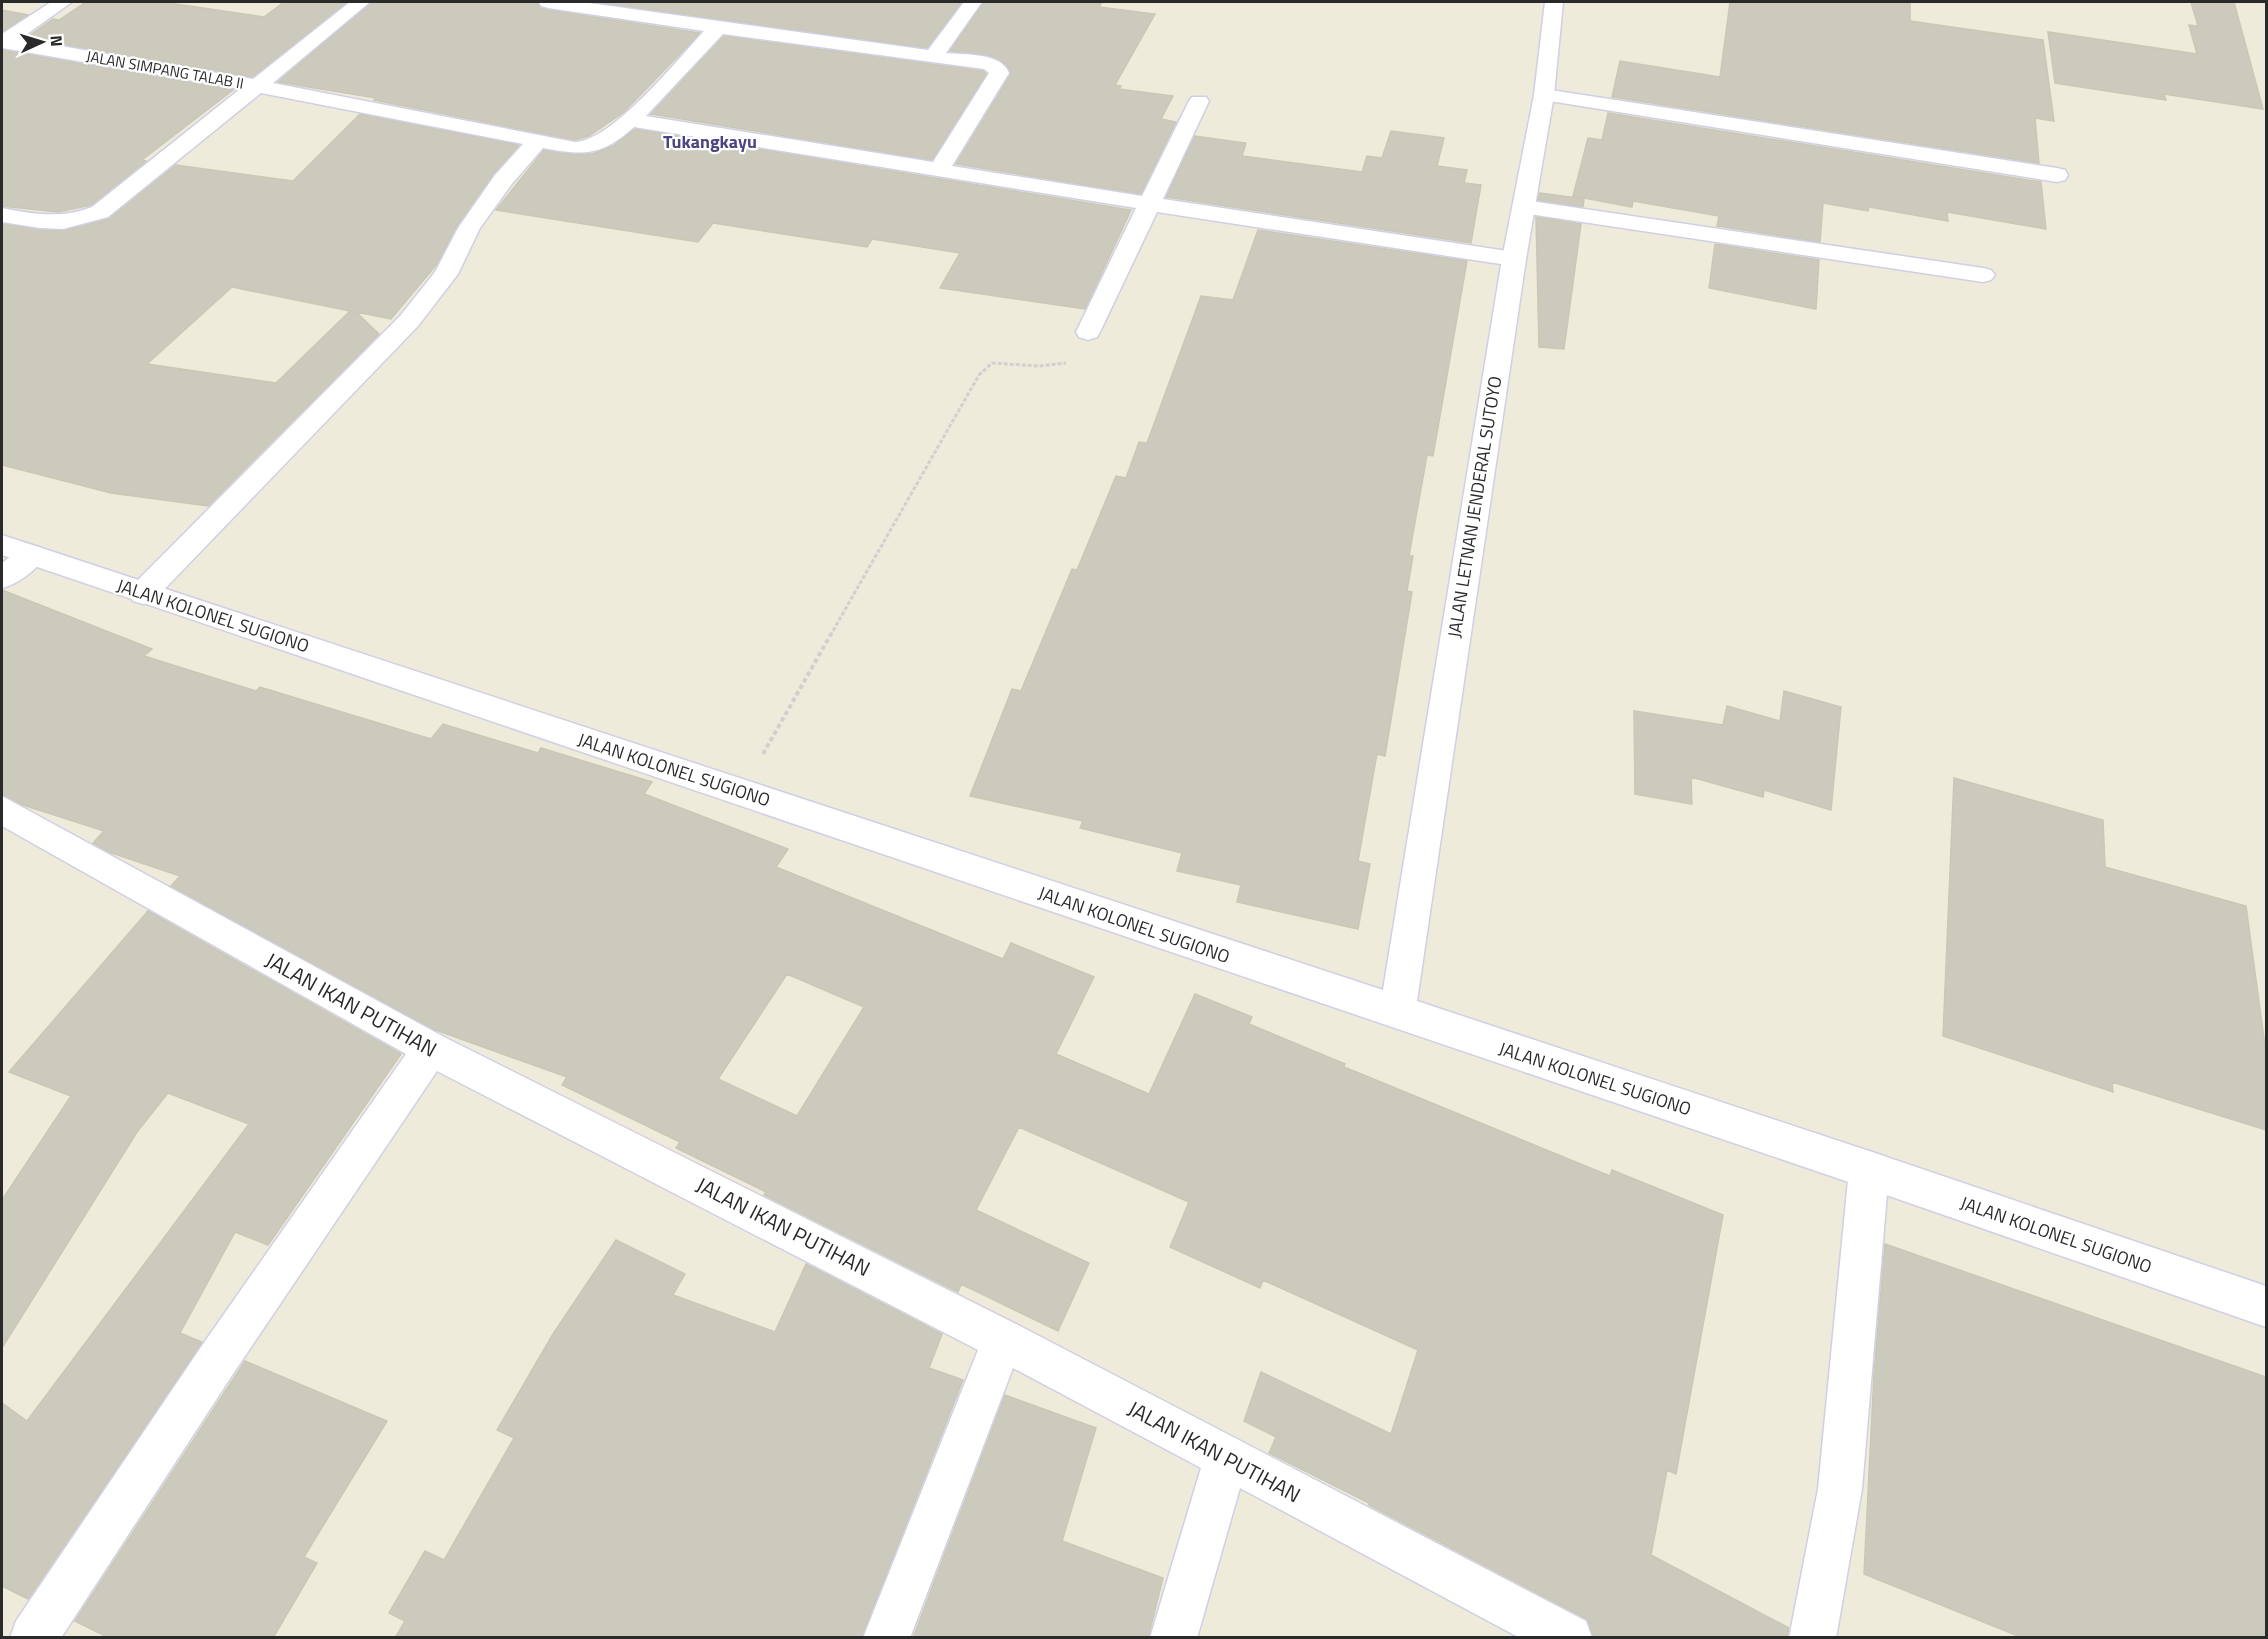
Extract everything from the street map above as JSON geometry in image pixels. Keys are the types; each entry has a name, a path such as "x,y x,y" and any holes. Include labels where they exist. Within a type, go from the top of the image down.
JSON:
{"street":[{"path":"2,42 63,2"},
{"path":"2,215 57,222 78,222 100,212 361,2"},
{"path":"548,2 717,29 989,64 997,68 999,73 938,171"},
{"path":"932,58 973,2"},
{"name":"JALAN LETNAN JENDERAL SUTOYO","path":"1397,1014 1514,259 1544,95 1554,2"},
{"name":"JALAN SIMPANG TALAB II","path":"2,42 256,86 575,148 591,147 606,139 629,120 717,29"},
{"path":"1544,95 2057,175"},
{"path":"1088,332 1199,100"},
{"path":"629,120 938,171 1514,259"},
{"path":"143,593 409,321 447,274 469,228 503,180 538,141"},
{"path":"1524,207 1983,275"},
{"name":"JALAN KOLONEL SUGIONO","path":"2,545 1397,1014 1869,1170 2266,1307"},
{"path":"2,578 32,555"},
{"name":"JALAN IKAN PUTIHAN","path":"2,810 431,1049 647,1156 1003,1340 1569,1638"},
{"path":"33,1638 216,1362 431,1049"},
{"path":"1812,1638 1840,1489 1869,1170"},
{"path":"886,1638 1003,1340"},
{"path":"1173,1638 1226,1459"}],"path":[{"path":"741,792 979,375 992,363 1010,362 1051,368 1073,361 1088,332"}],"building":[{"path":"86,2 162,2 264,17 284,2 347,2 252,77 26,38 53,19 59,20"},
{"path":"372,2 537,2 540,8 548,10 700,33 624,112 589,136 575,140 374,100 376,98 278,82"},
{"path":"595,2 962,2 927,48"},
{"path":"984,2 1102,2 1099,7 1155,14 1115,85 1121,86 1119,89 1173,96 1161,119 1176,122 1141,194 956,164 1011,74 1006,64 991,56 950,51"},
{"path":"1730,2 1910,2 1910,21 2043,40 2054,121 2035,118 2039,163 1612,97 1620,61 1720,77"},
{"path":"2191,2 2234,2 2263,109 2164,94 2166,100 2055,83 2048,32 2197,54 2189,25 2198,26"},
{"path":"2,10 28,15 2,32"},
{"path":"724,36 983,71 986,74 932,160 651,114"},
{"path":"2,50 233,90 142,160 146,161 91,205 58,212 2,206"},
{"path":"1608,113 2041,182 2046,229 1947,212 1948,221 1869,207 1868,211 1823,203 1820,242 1717,226 1719,216 1633,201 1632,207 1573,196 1588,138 1602,140"},
{"path":"360,114 519,145 493,174 456,227 437,264 391,319 356,312 379,334 208,506 111,493 2,465 2,224 63,231 109,219 176,165 293,181","holes":["232,287 350,311 276,383 147,364"]},
{"path":"635,129 1131,210 1085,309 940,288 960,253 872,239 867,247 713,223 698,242 496,210 544,150 570,154 592,154 613,146"},
{"path":"1391,131 1444,138 1437,166 1467,170 1464,183 1481,185 1471,243 1166,197 1195,136 1246,143 1242,156 1362,172 1367,156 1382,158"},
{"path":"1540,193 1584,199 1583,207 1538,200"},
{"path":"1536,217 1581,224 1564,349 1539,347"},
{"path":"1258,230 1467,261 1433,456 1427,455 1409,556 1413,556 1407,591 1412,592 1385,756 1377,754 1358,861 1370,864 1358,929 1237,902 1241,885 1177,871 1182,853 1080,828 1083,821 970,796 1012,689 1021,691 1072,569 1077,570 1116,476 1126,478 1139,442 1147,443 1201,296 1233,300"},
{"path":"1715,244 1819,260 1816,309 1709,288"},
{"path":"2,590 152,649 144,656 256,691 260,687 431,739 443,724 538,753 541,748 652,782 644,794 788,849 776,867 1003,959 1011,943 1094,977 1056,1054 1149,1094 1195,994 1252,1017 1249,1024 1345,1064 1344,1067 1610,1176 1612,1170 1723,1215 1676,1474 1667,1470 1651,1555 1789,1628 1787,1638 1594,1638 1587,1619 1369,1503 1269,1453 1276,1437 1244,1421 1261,1372 1391,1434 1418,1350 1263,1280 1260,1288 1170,1247 1189,1202 1019,1127 976,1210 1089,1263 1058,1331 961,1284 958,1292 764,1195 766,1192 676,1148 680,1142 562,1085 567,1077 433,1029 171,886 180,876 109,852 93,843 104,831 20,804 2,794","holes":["787,974 864,1007 797,1116 718,1079"]},
{"path":"1784,691 1841,707 1831,810 1764,790 1763,797 1691,777 1692,804 1635,794 1634,711 1723,725 1727,706 1780,721"},
{"path":"1954,778 2103,820 2105,867 2246,906 2266,1053 2266,1130 2112,1082 2113,1092 1943,1036"},
{"path":"148,911 401,1054 268,1245 235,1232 180,1333 202,1342 28,1599 2,1586 2,1403 27,1421 249,1124 168,1093 137,1132 2,1348 2,1200 71,1096 9,1072"},
{"path":"616,1240 685,1274 673,1295 775,1332 806,1264 942,1334 929,1368 963,1380 861,1638 395,1638 405,1621 389,1613 425,1551 444,1560 514,1438 497,1430 553,1334"},
{"path":"1885,1244 2266,1377 2266,1638 2023,1638 1864,1574 1874,1374"},
{"path":"245,1361 387,1421 304,1557 317,1563 273,1638 109,1638 75,1621"},
{"path":"1005,1395 1096,1428 1062,1541 1163,1578 1148,1638 913,1638"}],"district":[{"name":"Tukangkayu","path":"710,142"}]}
